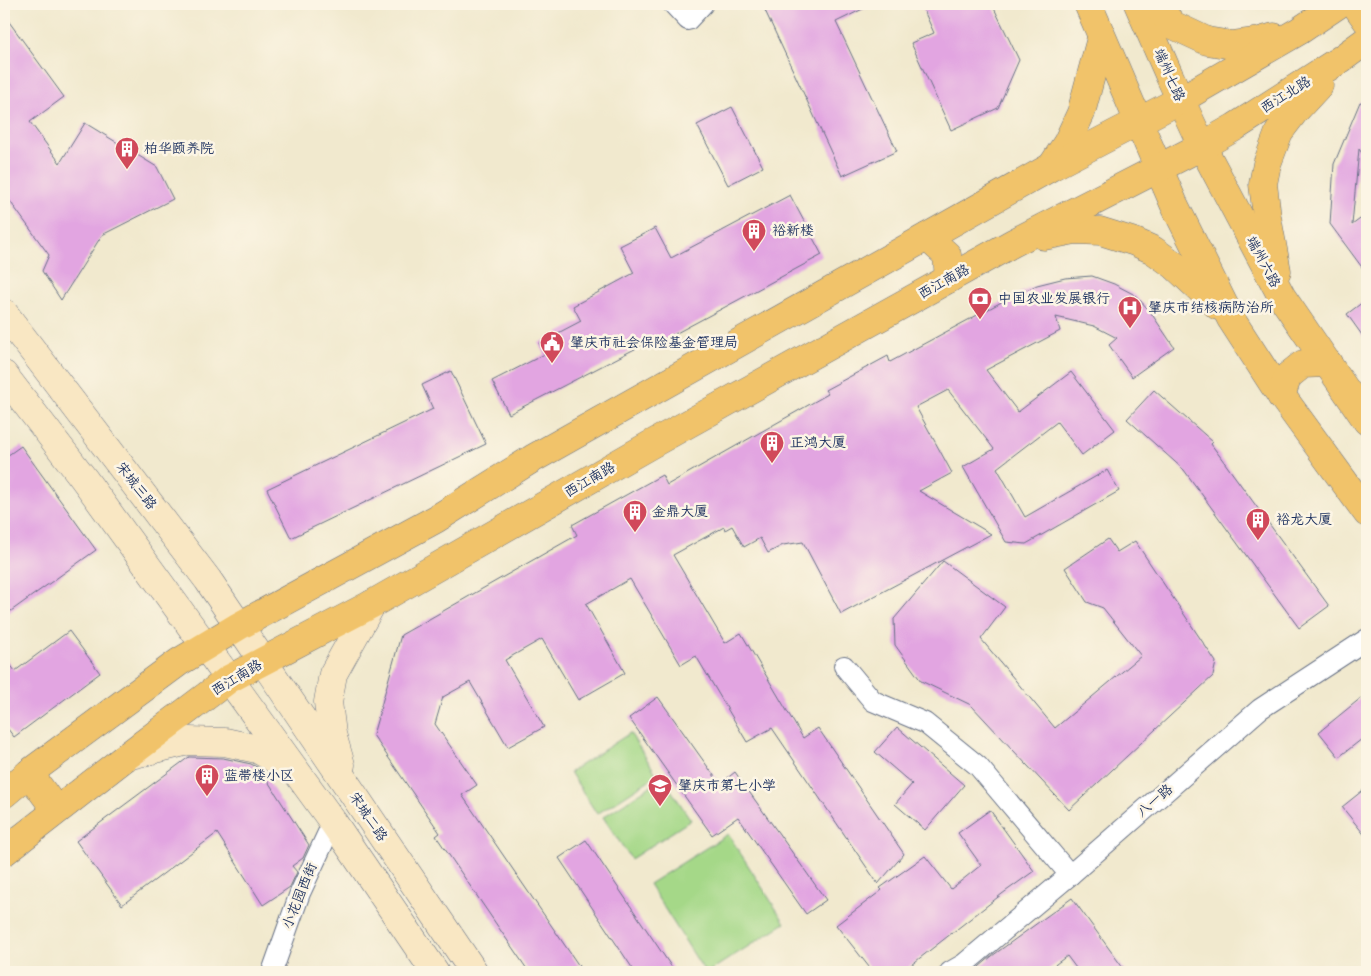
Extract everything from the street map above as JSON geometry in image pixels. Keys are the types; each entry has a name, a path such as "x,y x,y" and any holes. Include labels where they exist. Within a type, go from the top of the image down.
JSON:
{"main road":[{"path":"1088,4 1174,204 1231,319 1281,396 1367,513"},
{"name":"端州七路","path":"1138,4 1202,146"},
{"path":"1155,4 1173,25 1206,40 1232,45 1260,41 1300,31"},
{"path":"4,794 29,773 179,662 239,626 436,519 532,460 1051,167 1180,100 1300,31 1339,4"},
{"path":"1354,4 1367,21"},
{"path":"1051,167 1067,143 1081,113 1101,38"},
{"name":"西江北路","path":"1202,146 1341,59 1367,40"},
{"path":"1282,297 1267,217 1263,184 1267,164 1279,132 1295,110 1341,59"},
{"name":"西江南路","path":"4,852 56,810 229,679 372,604 642,450 1013,243 1202,146"},
{"name":"端州六路","path":"1202,146 1282,297 1367,421"},
{"path":"1013,243 1075,230 1100,231 1120,237 1153,250 1174,265 1231,319"},
{"path":"927,237 947,255 949,279"},
{"name":"宋城三路","path":"4,313 208,580 264,662"},
{"path":"1281,396 1288,376 1303,364 1328,364"},
{"path":"4,375 84,479 298,773 435,972"},
{"path":"436,519 457,556"},
{"path":"347,786 332,734 328,702 333,674 372,604"},
{"name":"宋城二路","path":"264,662 474,972"},
{"path":"127,756 189,741 225,742 257,750 298,773"},
{"path":"29,773 56,810"}],"street":[{"path":"674,4 688,20 703,4"},
{"name":"八一路","path":"950,972 964,964 1070,875 1260,709 1367,639"},
{"path":"844,666 873,701 925,723 978,766 1070,875"},
{"name":"小花园西街","path":"272,972 300,893 333,822"}],"green space":[{"path":"630,733 657,775 597,814 570,772"},
{"path":"663,778 691,820 631,859 603,817"},
{"path":"728,834 785,923 708,972 705,972 649,884"}],"building":[{"path":"762,4 873,4 836,22 897,151 842,176"},
{"path":"921,4 992,4 1019,60 998,108 951,130 911,43 934,33"},
{"name":"柏华颐养院","path":"4,15 64,97 30,122 60,163 85,123 157,167 173,199 102,235 61,300 42,271 49,255 4,193"},
{"path":"1360,102 1364,103 1363,113 1367,110 1367,160 1359,149 1352,225 1367,214 1367,274 1330,224 1334,164"},
{"path":"732,107 763,167 728,185 697,125"},
{"path":"790,195 822,255 658,343 656,338 509,414 492,381 545,354 539,343 581,321 573,306 634,273 620,246 655,228 671,258"},
{"path":"1092,276 1114,284 1135,295 1149,310 1174,347 1132,377 1109,345 1117,338 1094,326 1056,317 1060,331 986,370 1018,412 1071,372 1115,430 1082,455 1057,422 997,468 1025,517 1107,470 1119,491 1026,544 1006,542 963,467 994,449 948,390 916,407 952,473 919,491 991,534 841,614 803,542 783,545 768,553 760,538 744,547 732,526 725,530 724,527 673,555 725,643 741,633 803,738 818,728 904,854 878,884 772,728 747,742 696,656 681,665 630,579 586,604 625,673 578,700 542,639 505,660 544,727 508,747 470,682 443,697 435,724 477,785 462,795 579,966 570,972 529,972 436,836 440,833 373,735 401,635 577,535 572,525 662,475 667,485 828,394 825,390 888,356 890,362 1037,285 1065,278"},
{"path":"1367,299 1367,342 1347,314"},
{"path":"451,371 486,444 291,538 267,489 433,409 422,385"},
{"name":"裕龙大厦","path":"1154,390 1213,442 1211,444 1329,606 1299,628 1184,470 1127,419"},
{"path":"21,446 96,550 4,616 4,458"},
{"path":"1108,539 1117,552 1135,541 1216,662 1213,676 1069,810 971,705 921,681 895,645 894,619 943,561 1005,607 981,639 1055,728 1141,656 1103,608 1087,602 1065,568"},
{"path":"69,631 100,673 14,737 4,724 4,656 15,671"},
{"path":"1367,693 1367,735 1339,757 1319,732"},
{"path":"658,697 720,784 735,772 826,900 806,914 738,817 712,835 629,718"},
{"path":"897,727 964,785 925,830 895,804 912,784 875,752"},
{"name":"蓝带楼小区","path":"189,757 223,758 251,764 260,769 309,845 303,858 292,866 297,872 290,887 263,905 217,833 122,905 76,841"},
{"path":"1367,787 1367,838 1342,807"},
{"path":"990,810 1034,871 902,972 873,972 836,925 882,890 880,888 925,856 951,889 981,865 958,833"},
{"path":"586,840 675,972 635,972 559,858"},
{"path":"1072,898 1126,972 1079,972 1067,956 1045,972 973,972 992,956"}],"place":[{"name":"柏华颐养院","path":"127,170"},
{"name":"裕新楼","path":"754,252"},
{"name":"中国农业发展银行","path":"980,320"},
{"name":"肇庆市结核病防治所","path":"1130,329"},
{"name":"肇庆市社会保险基金管理局","path":"552,364"},
{"name":"正鸿大厦","path":"772,464"},
{"name":"金鼎大厦","path":"635,533"},
{"name":"裕龙大厦","path":"1258,541"},
{"name":"蓝带楼小区","path":"207,797"},
{"name":"肇庆市第七小学","path":"660,807"}]}
